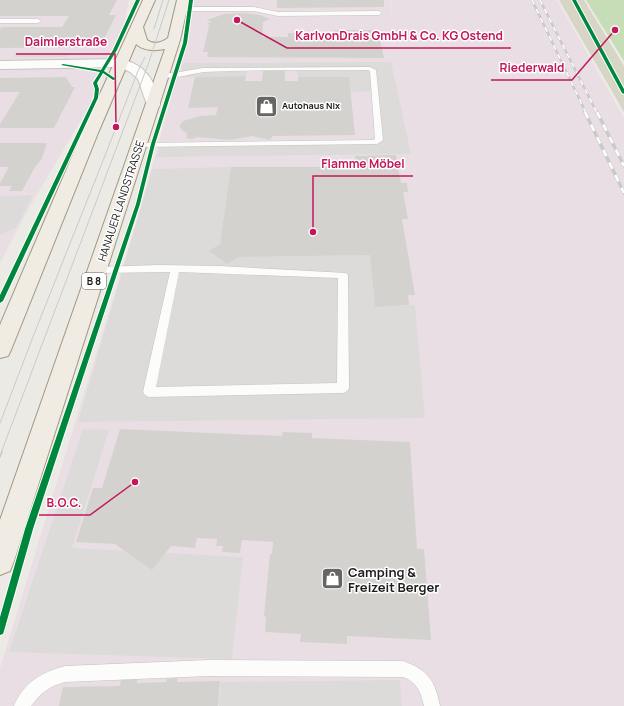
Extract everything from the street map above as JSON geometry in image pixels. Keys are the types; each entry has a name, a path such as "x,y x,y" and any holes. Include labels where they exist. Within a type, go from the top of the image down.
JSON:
{"main road":[{"path":"0,350 114,79 149,0"},
{"name":"HANAUER LANDSTRASSE","path":"0,560 163,75 174,40 182,5"},
{"path":"138,26 141,42 148,46 162,46 174,40"}],"street":[{"path":"0,65 121,63 134,68 146,79 152,95 153,105"},
{"path":"63,65 102,71 114,79"}],"lane":[{"path":"182,5 254,9 278,14 379,13"},
{"path":"0,21 38,21"},
{"path":"139,145 374,142 379,140 373,70 368,68 203,70 174,75 163,75"},
{"path":"98,270 175,269 343,275 342,388 149,392 175,269"},
{"path":"22,706 32,691 42,681 52,676 65,674 208,668 403,670 414,672 420,676 430,691 432,706"}],"shaded area":[{"path":"0,0 129,0 123,28 93,83 94,98 26,213 0,263"},
{"path":"194,0 390,0 393,22 391,0 557,0 624,118 624,706 0,706 0,668 139,214 181,62"},
{"path":"559,0 584,0 624,66 624,112"},
{"path":"16,53 70,53 67,57 13,57"},
{"path":"391,62 411,154 157,157 160,144 382,142 374,91 350,92 349,77 298,77 297,71 247,71 246,76 180,77 183,63"},
{"path":"231,167 220,244 238,257 370,255 375,307 415,305 425,418 78,422 152,169"},
{"path":"33,195 16,228 0,235 0,196"},
{"path":"83,429 109,430 72,548 243,557 232,659 9,652"},
{"path":"400,680 402,706 219,706 221,682"}],"green space":[{"path":"586,0 624,0 624,61"}],"building":[{"path":"0,0 117,0 109,15 116,15 100,47 0,48 0,28 62,27 69,16 0,16"},
{"path":"277,0 384,0 384,7 277,8"},
{"path":"243,13 260,15 270,19 263,22 262,37 288,37 288,33 302,33 302,37 334,37 333,30 378,30 384,58 207,57 208,52 203,52 209,26 211,26 206,24 211,22 207,20 224,14"},
{"path":"263,71 285,71 285,81 298,81 298,77 349,77 355,135 273,136 270,140 252,136 230,140 197,137 192,139 186,138 187,134 180,128 183,121 200,116 216,115 218,107 188,108 195,77 246,76 245,81 262,81"},
{"path":"66,77 72,87 75,87 54,128 0,128 0,124 20,92 0,92 0,78"},
{"path":"0,143 47,143 41,160 35,167 22,191 9,191 12,186 0,186 0,183 9,167 0,167"},
{"path":"396,155 401,183 407,183 408,192 403,192 408,219 402,219 415,295 408,295 409,305 375,307 370,255 238,257 227,264 209,251 220,244 231,167 356,167 355,156"},
{"path":"120,429 282,436 283,432 312,433 312,438 410,442 417,549 424,549 431,640 347,636 347,644 300,642 301,634 265,632 266,617 264,616 270,554 272,554 273,542 242,540 240,553 222,552 223,546 216,546 217,539 197,538 195,548 171,546 152,570 115,544 76,542 93,488 102,488"},
{"path":"137,678 137,683 166,682 167,679 177,678 177,682 220,681 218,706 59,706 63,687 120,686 121,679"}],"tram line":[{"path":"154,29 163,0"},
{"path":"1,453 149,62 169,0"},
{"path":"0,423 138,71 145,57"},
{"path":"0,457 2,452"}],"railway":[{"path":"532,0 586,113"},
{"path":"540,0 597,113"},
{"path":"585,112 624,193"},
{"path":"597,112 624,166"}],"cycle path":[{"path":"0,301 96,98 97,89 95,83 115,50 138,0"},
{"path":"0,631 29,529 138,204 153,144 185,43 191,0"},
{"path":"574,0 624,93"},
{"path":"63,65 102,71 114,79"}],"place":[{"name":"KarlvonDrais GmbH & Co. KG Ostend","path":"237,20"},
{"name":"Riederwald","path":"615,30"},
{"name":"Autohaus Nix","path":"267,106"},
{"name":"Daimlerstraße","path":"116,127"},
{"name":"Flamme Möbel","path":"313,232"},
{"name":"B.O.C.","path":"135,482"},
{"name":"Camping & Freizeit Berger","path":"333,579"}]}
